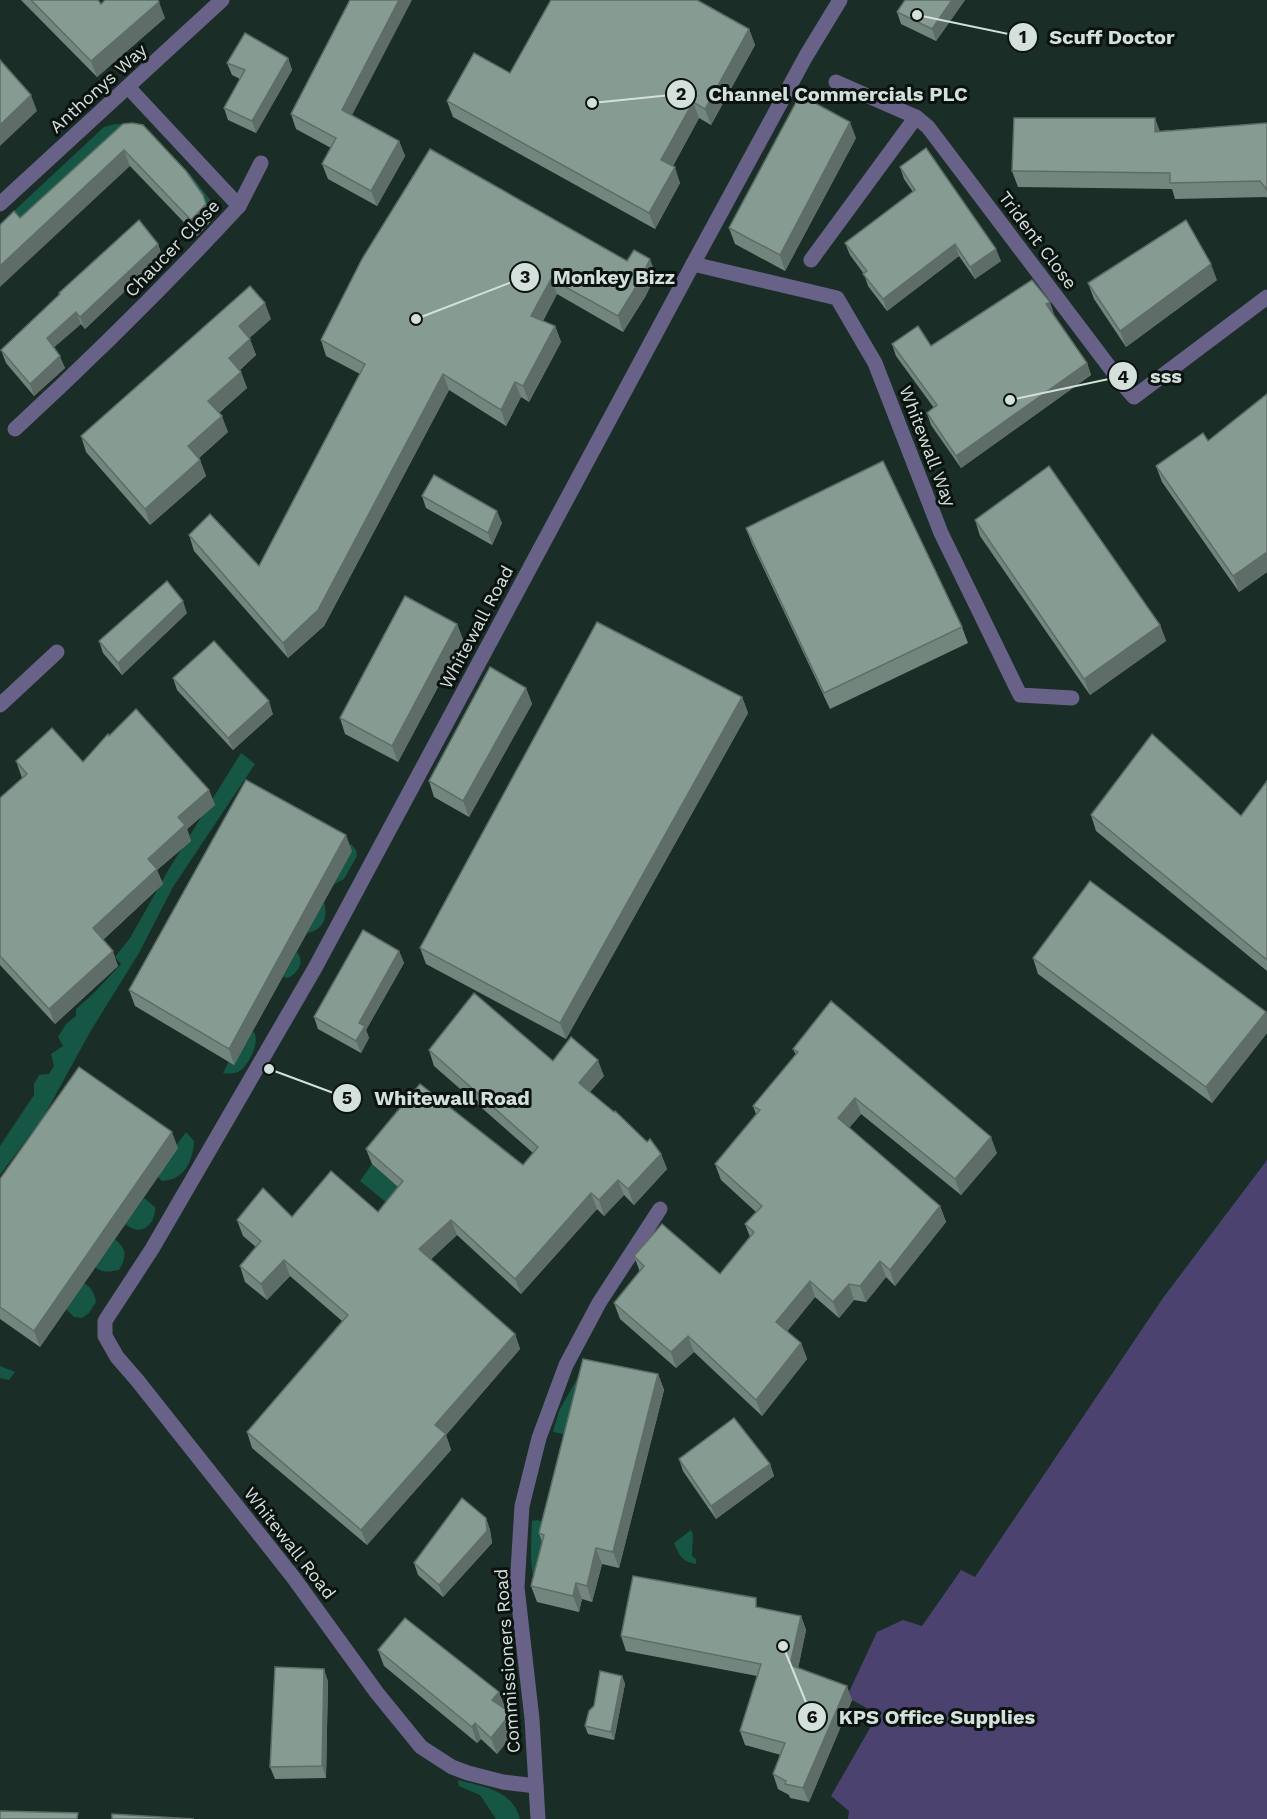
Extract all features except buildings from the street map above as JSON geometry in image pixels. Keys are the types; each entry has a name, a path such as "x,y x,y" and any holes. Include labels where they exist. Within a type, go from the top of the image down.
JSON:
{"street":[{"name":"Anthonys Way","path":"0,204 222,0"},
{"name":"Whitewall Road","path":"536,1786 508,1783 468,1773 452,1767 421,1748 377,1693 293,1577 117,1357 105,1336 105,1321 152,1249 315,968 693,264 810,49 840,0"},
{"path":"811,260 916,117 836,82"},
{"name":"Chaucer Close","path":"15,429 93,357 239,206 128,87"},
{"name":"Trident Close","path":"916,117 928,128 1119,381 1134,397 1267,297"},
{"path":"239,206 261,163"},
{"name":"Whitewall Way","path":"693,264 837,298 875,363 941,533 1020,695 1072,698"},
{"path":"0,705 57,652"},
{"name":"Commissioners Road","path":"538,1819 532,1719 517,1587 522,1506 539,1438 566,1365 599,1303 660,1209"}],"green space":[{"path":"129,124 150,134 190,174 211,201 214,213 213,223 209,211 149,141 0,245 0,224 104,127"},
{"path":"241,753 255,764 173,887 139,953 90,1032 44,1116 0,1175 0,1146 34,1095 34,1084 39,1075 49,1074 54,1066 51,1054 63,1046 58,1037 66,1024 76,1016 76,1009 121,964 115,957 130,938 169,869"},
{"path":"351,844 357,856 344,879 334,884 352,851 347,848"},
{"path":"324,902 325,918 321,926 307,933"},
{"path":"297,952 300,960 299,967 292,976 283,977"},
{"path":"253,1031 256,1040 248,1062 237,1072 223,1073 229,1061 234,1064"},
{"path":"186,1132 194,1141 192,1156 182,1173 170,1180 162,1181 158,1177"},
{"path":"372,1164 409,1197 397,1211 360,1181"},
{"path":"144,1198 155,1207 154,1216 147,1227 134,1229 125,1224"},
{"path":"115,1239 125,1253 119,1270 106,1272 98,1269 95,1267"},
{"path":"84,1283 92,1291 96,1302 89,1313 82,1318 74,1317 66,1309"},
{"path":"0,1366 15,1372 9,1380 0,1378"},
{"path":"589,1374 573,1436 553,1432 559,1411 579,1375"},
{"path":"532,1521 552,1524 536,1588 532,1572 531,1546"},
{"path":"691,1530 693,1535 692,1556 696,1559 696,1564 682,1558 674,1543"},
{"path":"458,1780 503,1795 516,1809 520,1819 496,1819 480,1795 459,1786"}],"shaded area":[{"path":"1267,1160 1267,1819 848,1819 849,1811 831,1796 878,1714 852,1700 848,1694 877,1632 903,1620 922,1626 961,1570 975,1577 1163,1298"}],"place":[{"name":"Scuff Doctor","path":"917,15"},
{"name":"Channel Commercials PLC","path":"592,103"},
{"name":"Monkey Bizz","path":"416,319"},
{"name":"sss","path":"1010,400"},
{"name":"Whitewall Road","path":"269,1069"},
{"name":"KPS Office Supplies","path":"783,1646"}]}
